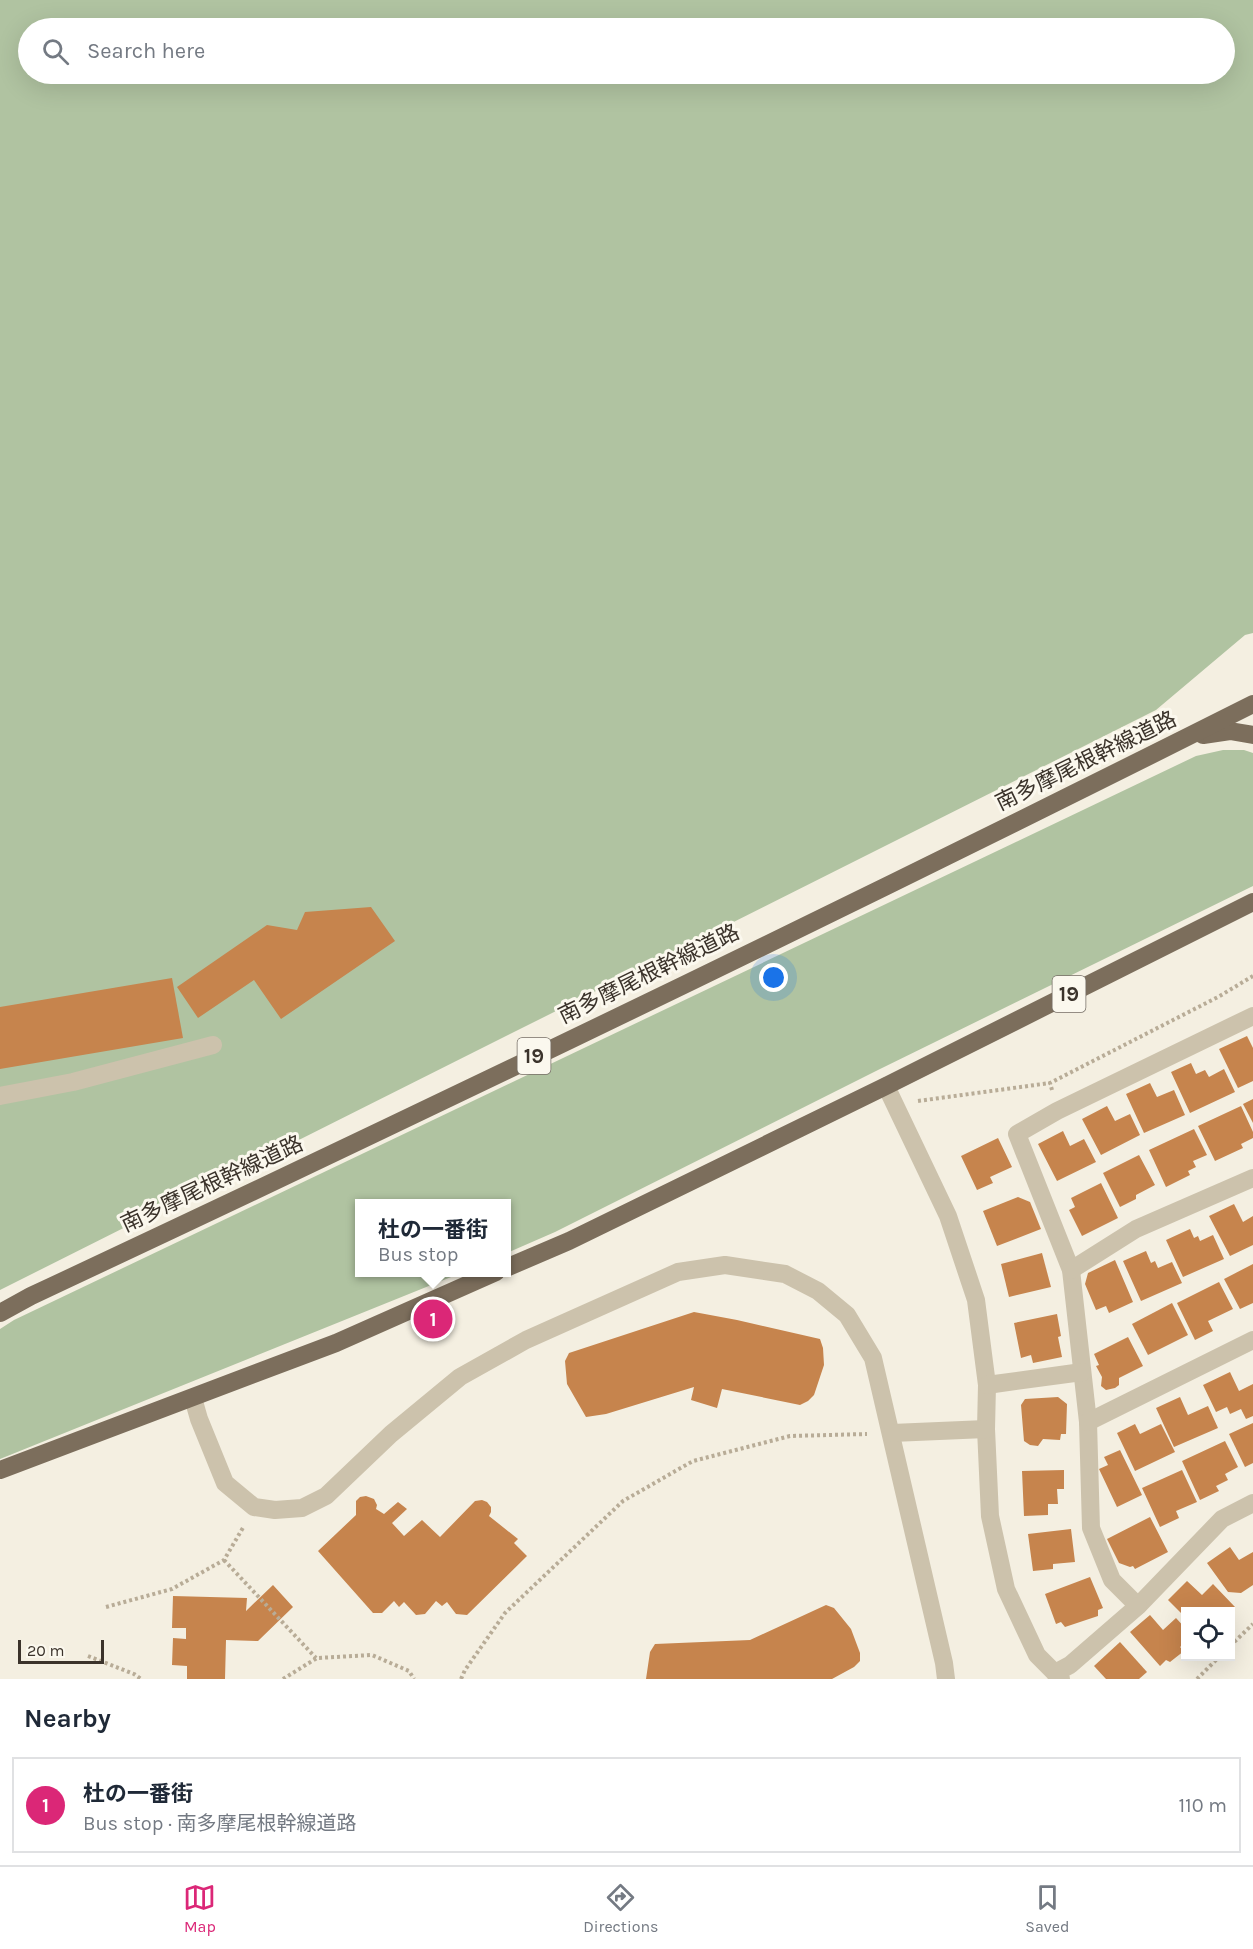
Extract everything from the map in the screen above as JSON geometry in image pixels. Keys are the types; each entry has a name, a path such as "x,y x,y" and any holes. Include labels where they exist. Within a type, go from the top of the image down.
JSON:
{"main road":[{"name":"南多摩尾根幹線道路","path":"0,1313 31,1296 420,1112 1253,704"},
{"name":"19","path":"1187,737 1230,731 1253,735"},
{"name":"19","path":"511,1266 569,1241 886,1086 1253,902"},
{"path":"0,1470 336,1343 485,1277"}],"street":[{"path":"1138,1606 1112,1580 1091,1528 1088,1422 1071,1270 1017,1134 1057,1111 1253,1016"},
{"path":"0,1096 73,1082 213,1045"},
{"path":"886,1086 948,1216 976,1300 987,1385 986,1429 990,1516 1006,1589 1037,1655 1058,1676 1138,1606 1222,1519 1253,1503"},
{"path":"1071,1270 1136,1229 1253,1178"},
{"path":"193,1398 225,1483 254,1507 275,1510 302,1508 326,1496 391,1434 460,1377 526,1340 678,1272 726,1265 785,1274 818,1291 847,1315 873,1358 942,1652 946,1679"},
{"path":"1088,1422 1253,1340"},
{"path":"987,1385 1082,1372"},
{"path":"892,1433 986,1429"}],"path":[{"path":"918,1101 1050,1083 1218,997 1253,976"},
{"path":"1050,1083 1057,1111"},
{"path":"461,1679 505,1614 623,1501 693,1461 790,1436 892,1433"},
{"path":"106,1607 172,1589 224,1560 254,1507"},
{"path":"224,1560 316,1658"},
{"path":"1235,1641 1253,1624"},
{"path":"283,1679 316,1658 372,1655 409,1671 414,1679"},
{"path":"88,1656 134,1674 141,1679"},
{"path":"1197,1679 1215,1661"}],"green space":[{"path":"0,0 1253,0 1253,633 1245,635 1156,710 0,1290"},
{"path":"1223,750 1244,750 1253,753 1253,886 555,1232 511,1251 511,1199 355,1199 355,1277 451,1277 0,1459 0,1329 14,1320 1196,756"}],"building":[{"path":"371,907 395,941 281,1019 254,980 198,1018 177,987 267,925 297,930 305,912"},
{"path":"172,978 183,1038 0,1069 0,1007"},
{"path":"1247,1036 1253,1048 1253,1081 1238,1088 1219,1049"},
{"path":"1191,1063 1196,1074 1205,1070 1209,1077 1224,1069 1235,1092 1190,1113 1171,1072"},
{"path":"1150,1083 1157,1097 1174,1090 1185,1115 1144,1133 1126,1094"},
{"path":"1253,1099 1253,1123 1243,1104"},
{"path":"1107,1106 1115,1121 1130,1114 1140,1135 1101,1155 1082,1119"},
{"path":"1241,1106 1253,1132 1253,1138 1241,1144 1243,1148 1215,1161 1198,1126"},
{"path":"1194,1129 1207,1155 1193,1161 1196,1167 1188,1171 1190,1175 1166,1187 1149,1150"},
{"path":"1063,1131 1070,1146 1084,1139 1096,1162 1057,1181 1038,1144"},
{"path":"998,1138 1012,1167 990,1177 993,1183 977,1190 961,1156"},
{"path":"1139,1155 1155,1185 1120,1207 1103,1173"},
{"path":"1101,1183 1118,1218 1082,1236 1069,1210 1075,1207 1071,1198"},
{"path":"1018,1197 1030,1202 1041,1229 997,1246 983,1211"},
{"path":"1234,1204 1243,1222 1253,1216 1253,1245 1230,1256 1209,1216"},
{"path":"1190,1229 1194,1238 1198,1236 1200,1241 1213,1235 1224,1259 1183,1277 1166,1240"},
{"path":"1146,1251 1151,1263 1155,1261 1158,1268 1172,1262 1182,1283 1141,1301 1123,1261"},
{"path":"1042,1253 1051,1287 1009,1297 1001,1264"},
{"path":"1115,1260 1133,1302 1109,1313 1106,1306 1096,1310 1085,1284 1088,1273"},
{"path":"1253,1264 1253,1303 1240,1309 1224,1279"},
{"path":"1219,1282 1233,1309 1208,1321 1213,1331 1195,1340 1177,1303"},
{"path":"1172,1303 1188,1335 1148,1355 1132,1324"},
{"path":"694,1312 820,1339 824,1365 814,1395 800,1405 722,1389 717,1408 691,1400 694,1387 606,1414 586,1417 567,1384 565,1361 569,1353"},
{"path":"1057,1314 1062,1357 1033,1363 1031,1355 1021,1358 1014,1323"},
{"path":"1128,1337 1143,1366 1119,1378 1119,1385 1115,1388 1106,1390 1101,1386 1102,1377 1096,1366 1099,1365 1094,1354"},
{"path":"1230,1372 1239,1391 1253,1384 1253,1416 1246,1419 1241,1409 1230,1414 1227,1407 1216,1412 1203,1385"},
{"path":"1058,1397 1067,1404 1066,1434 1061,1434 1060,1440 1043,1439 1038,1446 1024,1441 1021,1405 1025,1399"},
{"path":"1180,1397 1188,1415 1208,1406 1218,1428 1174,1447 1156,1408"},
{"path":"1253,1423 1253,1463 1245,1467 1229,1434"},
{"path":"1135,1424 1140,1434 1161,1424 1175,1452 1135,1471 1117,1433"},
{"path":"1225,1441 1238,1467 1225,1474 1228,1480 1216,1486 1219,1491 1200,1500 1182,1461"},
{"path":"1120,1450 1142,1495 1117,1507 1099,1469 1108,1465 1104,1457"},
{"path":"1064,1470 1064,1489 1057,1489 1058,1504 1048,1504 1048,1515 1024,1516 1022,1471"},
{"path":"1182,1470 1197,1502 1176,1511 1179,1518 1160,1527 1142,1488"},
{"path":"366,1496 374,1499 376,1509 384,1514 398,1502 407,1509 392,1523 404,1536 422,1520 440,1537 475,1501 482,1500 491,1507 489,1516 518,1539 514,1543 527,1556 467,1615 456,1614 447,1602 442,1606 436,1601 425,1614 416,1615 404,1602 399,1607 394,1601 382,1613 373,1613 318,1551 356,1515 356,1501"},
{"path":"1150,1517 1168,1552 1135,1569 1133,1566 1119,1563 1107,1539"},
{"path":"1071,1529 1075,1562 1053,1564 1053,1569 1033,1571 1028,1534"},
{"path":"1230,1547 1239,1560 1253,1552 1253,1585 1241,1593 1228,1592 1207,1563"},
{"path":"1090,1577 1103,1608 1098,1610 1098,1616 1065,1627 1061,1622 1056,1624 1045,1594"},
{"path":"1187,1581 1202,1595 1213,1584 1235,1607 1181,1607 1181,1613 1168,1600"},
{"path":"273,1585 293,1607 258,1641 226,1640 225,1679 187,1679 187,1666 172,1665 173,1638 186,1639 186,1628 172,1628 173,1596 247,1598 246,1611"},
{"path":"826,1605 834,1608 851,1629 860,1653 860,1661 854,1667 832,1679 646,1679 650,1652 655,1644 750,1640"},
{"path":"1150,1615 1163,1630 1176,1618 1181,1624 1181,1653 1170,1662 1166,1660 1160,1666 1130,1632"},
{"path":"1120,1642 1147,1672 1139,1679 1106,1679 1094,1666"}],"place":[{"name":"杜の一番街","path":"433,1319"}]}
